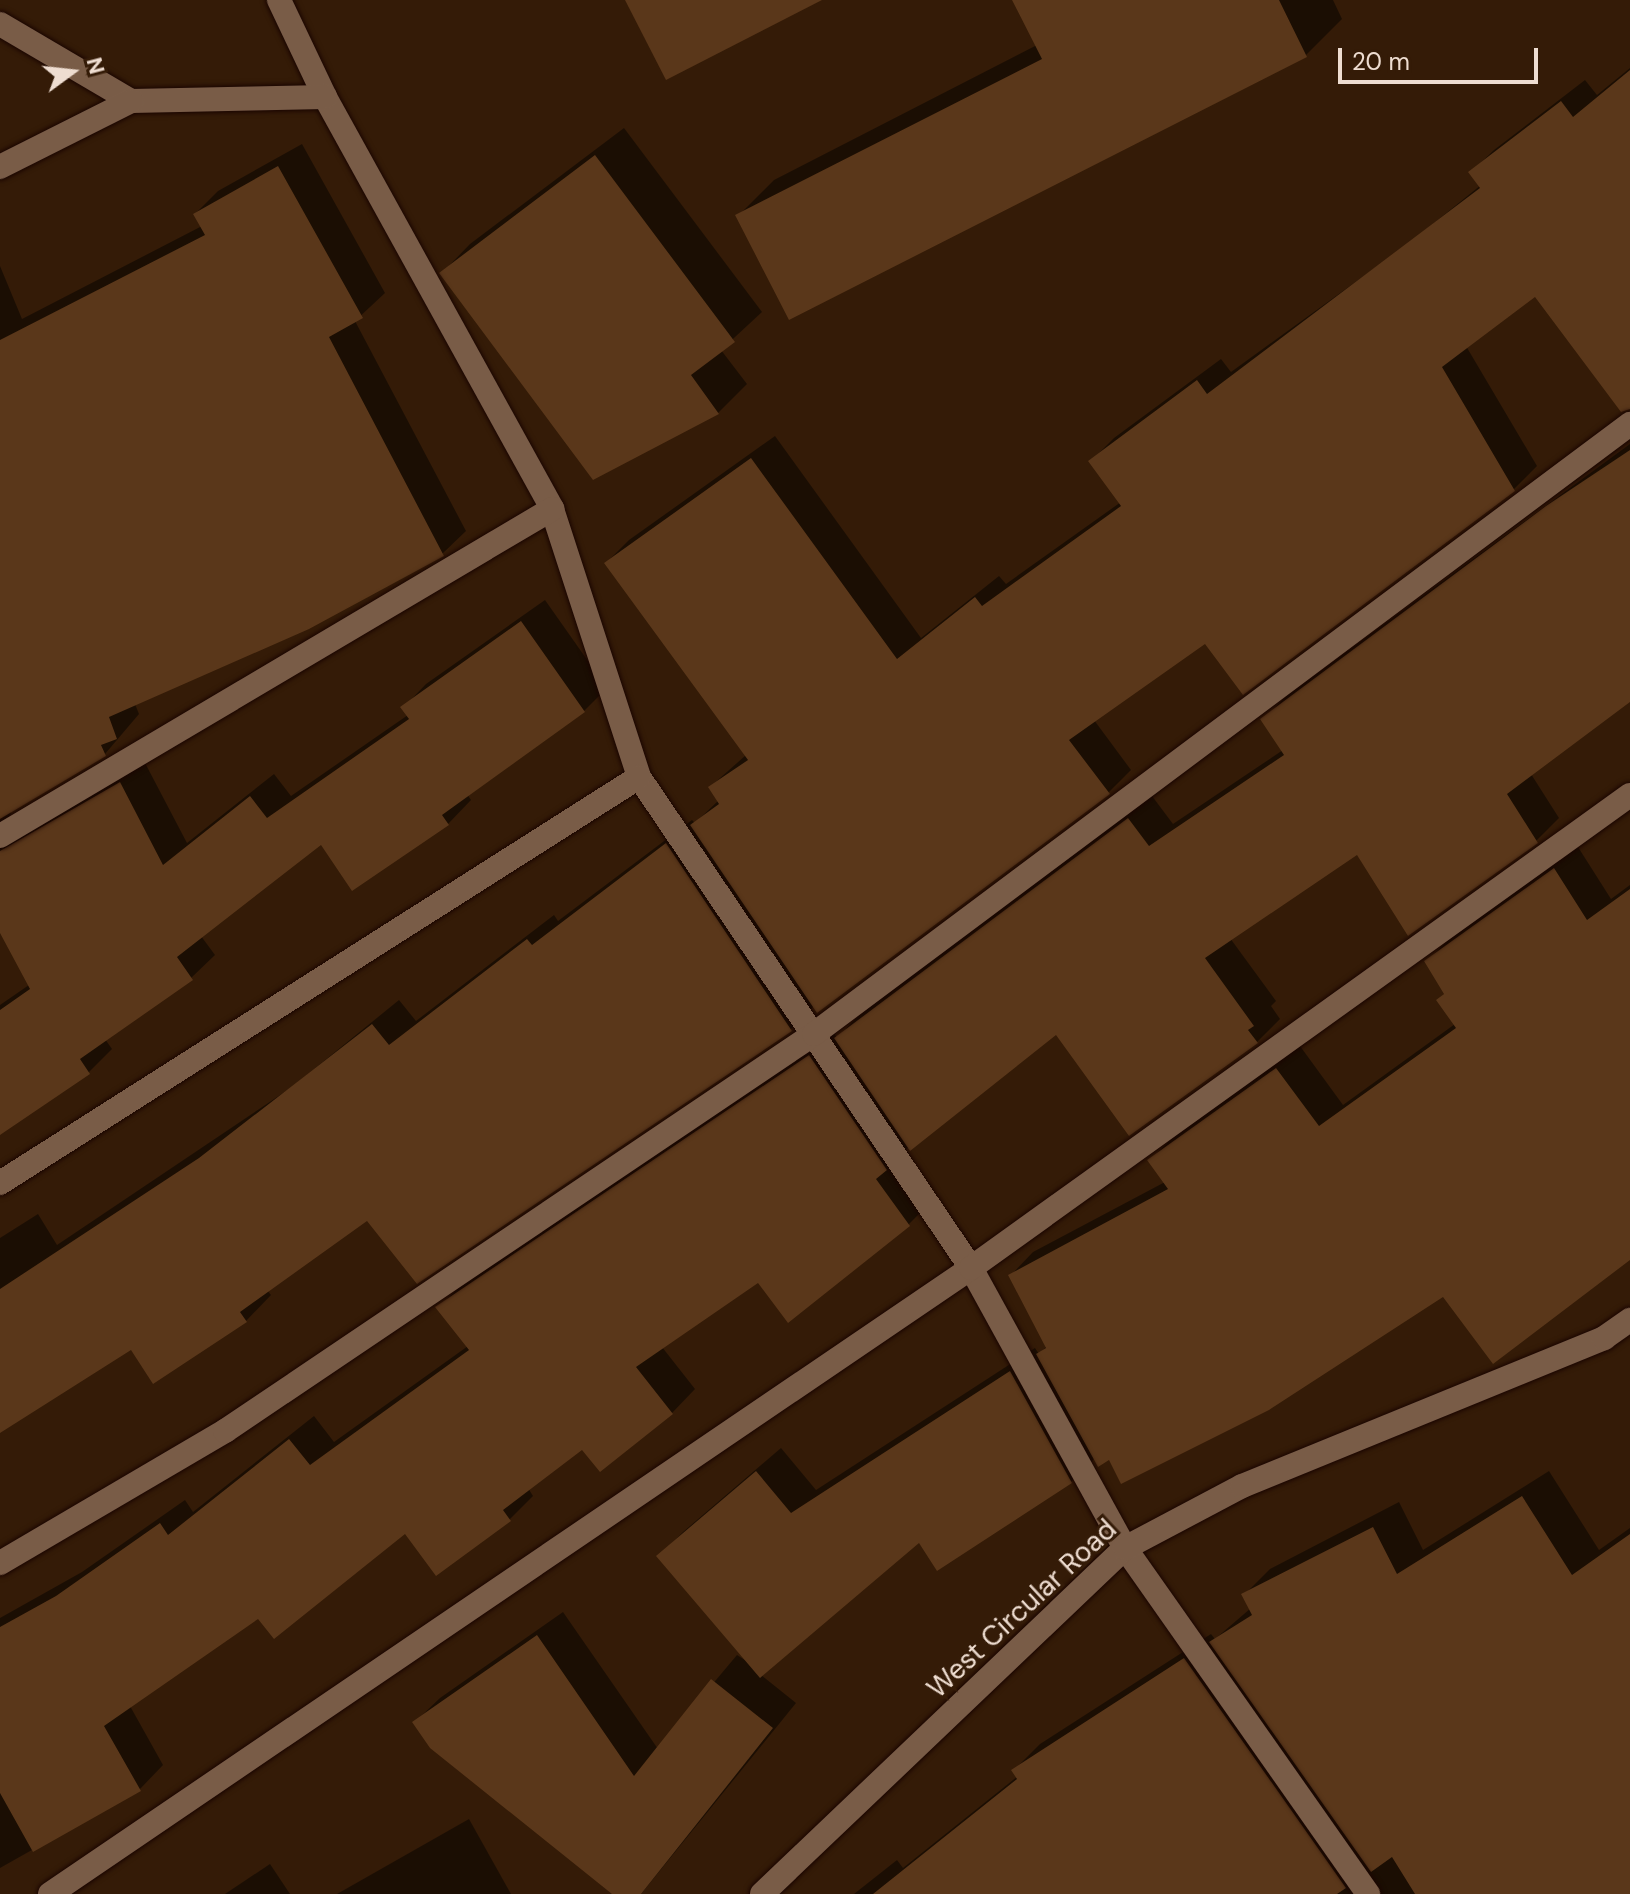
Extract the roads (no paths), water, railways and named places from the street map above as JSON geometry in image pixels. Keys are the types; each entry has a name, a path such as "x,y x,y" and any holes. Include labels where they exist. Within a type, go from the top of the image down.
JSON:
{"street":[{"path":"279,0 325,97 552,509 639,777 971,1268 1125,1548 1368,1894"},
{"path":"0,24 131,101"},
{"path":"0,167 131,101 325,97"},
{"path":"0,1563 225,1431 814,1034 1630,424"},
{"path":"0,836 552,509"},
{"path":"0,1183 639,777"},
{"path":"50,1894 971,1268 1630,795"},
{"name":"West Circular Road","path":"762,1894 1125,1548 1242,1486 1604,1338 1630,1320"}]}
